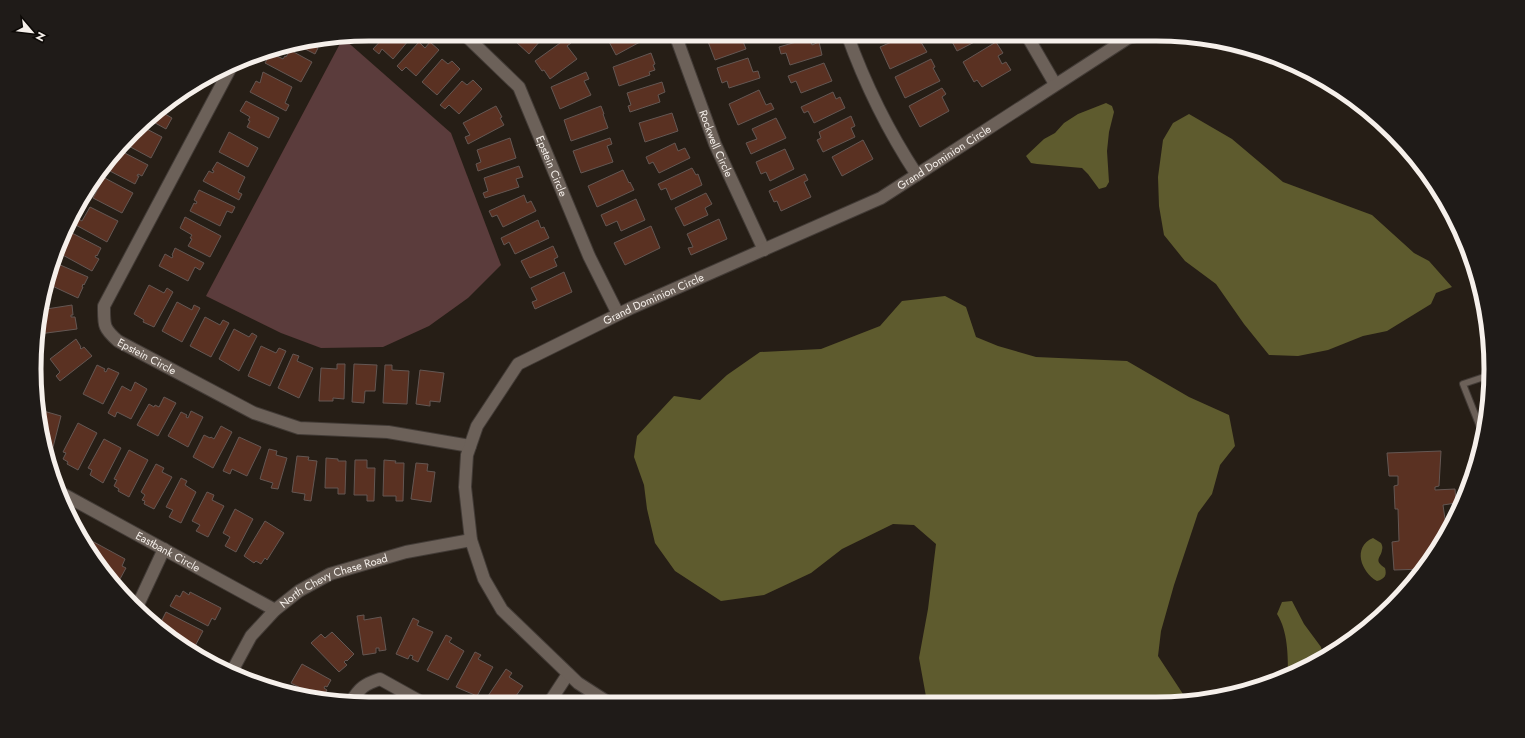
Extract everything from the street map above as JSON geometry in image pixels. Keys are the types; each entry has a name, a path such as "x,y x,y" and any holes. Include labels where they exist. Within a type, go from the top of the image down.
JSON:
{"street":[{"name":"Epstein Circle","path":"471,41 519,87 589,256 618,314"},
{"name":"Rockwell Circle","path":"678,41 715,144 764,250"},
{"path":"849,41 856,60 876,104 897,144 917,176"},
{"path":"1030,41 1055,84"},
{"name":"Grand Dominion Circle","path":"600,697 578,683 502,610 484,579 471,540 465,486 467,455 477,426 518,364 618,314 881,198 1123,41"},
{"name":"Epstein Circle","path":"227,74 104,306 104,322 107,332 118,341 254,413 299,428 388,432 470,446"},
{"name":"Eastbank Circle","path":"66,496 275,610"},
{"name":"North Chevy Chase Road","path":"234,668 252,636 275,610 299,591 330,574 406,552 471,540"},
{"path":"139,603 164,549"},
{"path":"553,697 568,674"},
{"path":"354,696 368,682 380,679 412,697"}],"lane":[{"path":"1479,425 1463,384 1484,377"}],"shaded area":[{"path":"348,42 451,133 501,265 468,298 429,326 383,347 321,348 281,333 206,296 341,43"},
{"path":"1106,103 1112,106 1114,112 1109,132 1107,151 1109,182 1106,187 1099,189 1082,168 1031,163 1026,156 1044,139 1055,133 1064,123 1078,114"},
{"path":"1189,114 1232,139 1283,182 1372,215 1414,253 1429,261 1452,287 1436,293 1431,304 1387,331 1363,336 1328,350 1298,356 1269,355 1244,324 1216,284 1185,261 1164,235 1159,206 1158,177 1163,140 1173,123"},
{"path":"945,296 966,307 976,337 998,346 1036,357 1127,361 1189,397 1229,415 1235,446 1220,465 1212,494 1198,513 1174,585 1161,631 1158,656 1183,694 1182,696 1156,697 926,697 919,658 928,609 936,544 914,525 893,524 842,549 811,573 764,595 721,601 675,571 655,543 647,509 644,485 634,457 637,436 674,396 700,400 727,375 760,352 821,349 880,326 902,301"},
{"path":"1373,538 1382,545 1379,563 1386,570 1384,578 1377,581 1367,572 1361,560 1363,547 1366,542"},
{"path":"1292,601 1304,624 1321,647 1322,652 1288,669 1285,636 1281,621 1277,614 1282,602"}],"building":[{"path":"380,41 408,41 393,59 382,49 379,54 373,49"},
{"path":"515,41 540,41 529,54"},
{"path":"563,41 569,41 571,43 567,46 577,59 550,79 535,61"},
{"path":"609,41 640,41 640,42 616,55"},
{"path":"708,41 743,41 746,49 715,60"},
{"path":"800,41 811,41 812,45 819,42 822,55 790,65 786,53 781,54 779,47"},
{"path":"894,41 920,41 927,52 890,69 880,47"},
{"path":"952,41 976,41 957,51"},
{"path":"419,42 425,48 430,42 439,50 416,76 406,67 402,71 397,66"},
{"path":"996,42 1003,53 998,56 1002,64 1006,62 1011,70 982,87 977,80 974,82 963,62"},
{"path":"314,46 318,48 315,54 302,48"},
{"path":"291,50 312,62 301,82 265,63 269,57 275,55 283,59 285,56 286,57"},
{"path":"651,53 655,64 653,65 655,70 649,72 650,75 619,86 613,67"},
{"path":"748,58 753,72 758,71 760,78 729,88 727,81 722,83 717,68"},
{"path":"442,59 448,64 452,61 460,69 437,95 422,82"},
{"path":"931,59 935,67 933,68 940,81 905,98 895,77"},
{"path":"824,63 832,81 801,93 796,81 791,83 788,76"},
{"path":"263,72 292,87 285,103 289,105 286,111 250,92 256,81 260,83"},
{"path":"586,72 589,79 584,81 591,95 560,109 551,87"},
{"path":"473,80 482,89 459,114 449,105 445,109 440,105 462,81 467,85"},
{"path":"662,82 665,92 658,95 660,102 630,112 628,106 631,105 627,93"},
{"path":"942,88 946,94 942,97 949,111 920,127 909,106"},
{"path":"759,90 766,105 771,103 774,109 738,125 729,104"},
{"path":"833,92 836,99 840,97 845,108 814,123 808,111 804,113 801,107"},
{"path":"246,101 279,118 269,138 247,127 250,117 240,111"},
{"path":"496,106 502,117 500,118 504,125 468,144 465,137 470,135 463,123"},
{"path":"601,106 608,128 571,141 564,120"},
{"path":"164,113 172,118 166,129 153,122"},
{"path":"672,113 678,131 645,142 639,123"},
{"path":"851,116 855,126 851,128 855,137 823,152 817,140 821,138 819,132"},
{"path":"776,118 786,138 751,154 746,143 757,139 752,129"},
{"path":"146,129 162,137 151,158 129,146"},
{"path":"229,132 258,148 248,167 219,152"},
{"path":"510,138 516,158 478,171 476,164 481,162 477,150"},
{"path":"610,138 612,144 607,146 613,162 581,173 573,151"},
{"path":"863,140 873,159 842,176 832,157"},
{"path":"675,143 678,151 685,148 690,158 659,173 653,162 649,164 646,157"},
{"path":"785,149 794,169 770,181 766,172 761,174 756,162"},
{"path":"123,152 148,165 142,176 138,174 137,176 139,176 135,184 108,170"},
{"path":"217,162 245,177 238,192 242,194 239,200 203,181 209,171 213,173 214,171 212,170"},
{"path":"519,166 523,177 516,179 519,187 485,198 483,193 488,191 484,178"},
{"path":"692,168 696,175 698,174 702,185 671,200 666,188 661,190 658,184"},
{"path":"623,170 634,190 597,207 588,186"},
{"path":"805,174 808,180 804,182 811,197 781,211 777,201 774,202 769,191"},
{"path":"103,177 133,193 122,213 93,198 101,183 99,182"},
{"path":"199,190 235,207 232,213 227,211 220,226 190,211 194,203 196,204 197,202 194,200"},
{"path":"706,193 712,204 705,208 708,215 684,226 675,208"},
{"path":"524,195 527,203 531,201 536,211 503,227 497,215 492,217 489,211"},
{"path":"636,199 645,220 621,231 617,221 606,226 601,215"},
{"path":"90,207 118,221 107,242 75,224 78,219 82,221"},
{"path":"185,217 221,236 210,257 188,246 192,239 190,238 192,235 180,228"},
{"path":"719,219 727,239 691,255 688,248 693,247 687,234"},
{"path":"538,220 541,228 544,227 549,238 515,254 509,242 504,245 501,238"},
{"path":"651,226 660,248 625,265 614,243"},
{"path":"72,233 101,248 95,257 99,259 92,271 62,254"},
{"path":"553,246 558,257 554,259 557,266 530,278 521,261"},
{"path":"175,248 204,263 200,270 195,267 188,281 159,266 165,254 172,258"},
{"path":"58,264 88,277 84,285 83,284 78,298 52,286"},
{"path":"564,272 572,292 535,309 532,302 537,300 531,288"},
{"path":"149,285 164,293 167,288 173,292 154,327 143,322 144,320 134,314"},
{"path":"177,302 192,310 194,305 200,308 182,342 162,331"},
{"path":"72,305 73,315 71,315 71,317 75,317 77,329 43,333 46,309"},
{"path":"205,317 220,325 223,320 229,323 211,357 190,346"},
{"path":"234,329 249,337 252,333 257,336 239,371 219,359"},
{"path":"76,339 81,347 80,348 81,349 84,347 92,356 60,381 56,376 60,372 50,359"},
{"path":"261,346 276,353 279,348 286,351 270,386 248,376"},
{"path":"293,354 299,356 297,361 313,368 299,398 278,388"},
{"path":"337,364 345,364 344,399 333,398 333,401 319,401 321,368 337,369"},
{"path":"354,364 377,365 375,391 365,391 364,403 352,402"},
{"path":"97,365 105,369 104,371 106,372 108,368 119,373 103,404 83,394"},
{"path":"385,365 392,365 392,370 409,371 407,404 383,403"},
{"path":"420,370 444,373 440,402 430,401 430,406 416,404"},
{"path":"135,382 147,389 131,419 117,412 115,417 108,413 122,386 131,391"},
{"path":"164,397 176,403 158,436 137,425 149,404 154,407 155,405 159,407"},
{"path":"44,411 61,416 52,452"},
{"path":"191,411 203,417 188,447 168,436 181,412 187,415 186,417 188,418"},
{"path":"78,423 97,433 78,470 67,464 68,462 63,459 66,453 63,452"},
{"path":"221,426 232,432 213,468 193,457 204,435 214,439"},
{"path":"239,437 261,447 247,476 232,469 230,474 223,471"},
{"path":"104,439 121,448 103,483 90,475 92,470 88,468"},
{"path":"269,449 277,451 276,455 287,458 278,489 271,488 273,483 260,479"},
{"path":"129,450 148,460 129,497 118,491 119,489 114,486 117,480 114,479"},
{"path":"1441,451 1439,486 1435,487 1435,490 1455,489 1455,503 1443,505 1445,519 1448,519 1429,551 1416,569 1394,570 1392,542 1399,541 1398,509 1395,509 1394,486 1398,485 1398,476 1389,476 1387,453"},
{"path":"297,456 309,457 308,460 317,461 311,501 304,500 305,494 292,492"},
{"path":"326,458 346,461 345,494 338,494 338,488 325,488"},
{"path":"355,460 367,460 367,468 375,468 374,501 367,501 367,495 354,495"},
{"path":"384,460 396,461 395,463 404,463 403,501 396,501 396,496 383,496"},
{"path":"416,463 428,464 427,471 435,472 431,502 411,499"},
{"path":"156,464 164,468 162,472 172,477 154,509 144,504 145,501 142,500 145,495 141,492"},
{"path":"181,478 187,481 185,485 196,492 181,523 169,517 173,510 166,507"},
{"path":"207,492 214,495 212,500 224,506 208,537 196,531 200,525 192,521"},
{"path":"235,509 253,519 236,552 225,546 230,537 223,533"},
{"path":"265,521 284,533 267,560 265,558 261,564 256,561 254,563 244,556"},
{"path":"92,541 125,559 122,566 126,568 120,579 115,576 109,569 91,543"},
{"path":"183,591 189,595 190,592 221,608 215,620 212,618 208,626 170,606 176,595 180,597"},
{"path":"166,612 203,631 195,647 161,622"},
{"path":"364,615 364,620 381,617 386,650 379,651 379,648 376,648 376,653 363,655 357,616"},
{"path":"413,618 419,621 417,625 433,632 418,662 412,659 413,656 410,655 408,659 396,654"},
{"path":"332,632 354,654 344,662 347,665 339,672 311,643 321,634 325,638"},
{"path":"446,635 452,638 449,642 464,651 448,680 427,670"},
{"path":"475,652 481,655 478,659 493,667 477,696 456,687"},
{"path":"302,664 331,680 327,687 325,686 324,688 327,690 325,694 307,691 291,683"},
{"path":"506,669 512,673 509,677 523,686 515,697 487,697"}]}
